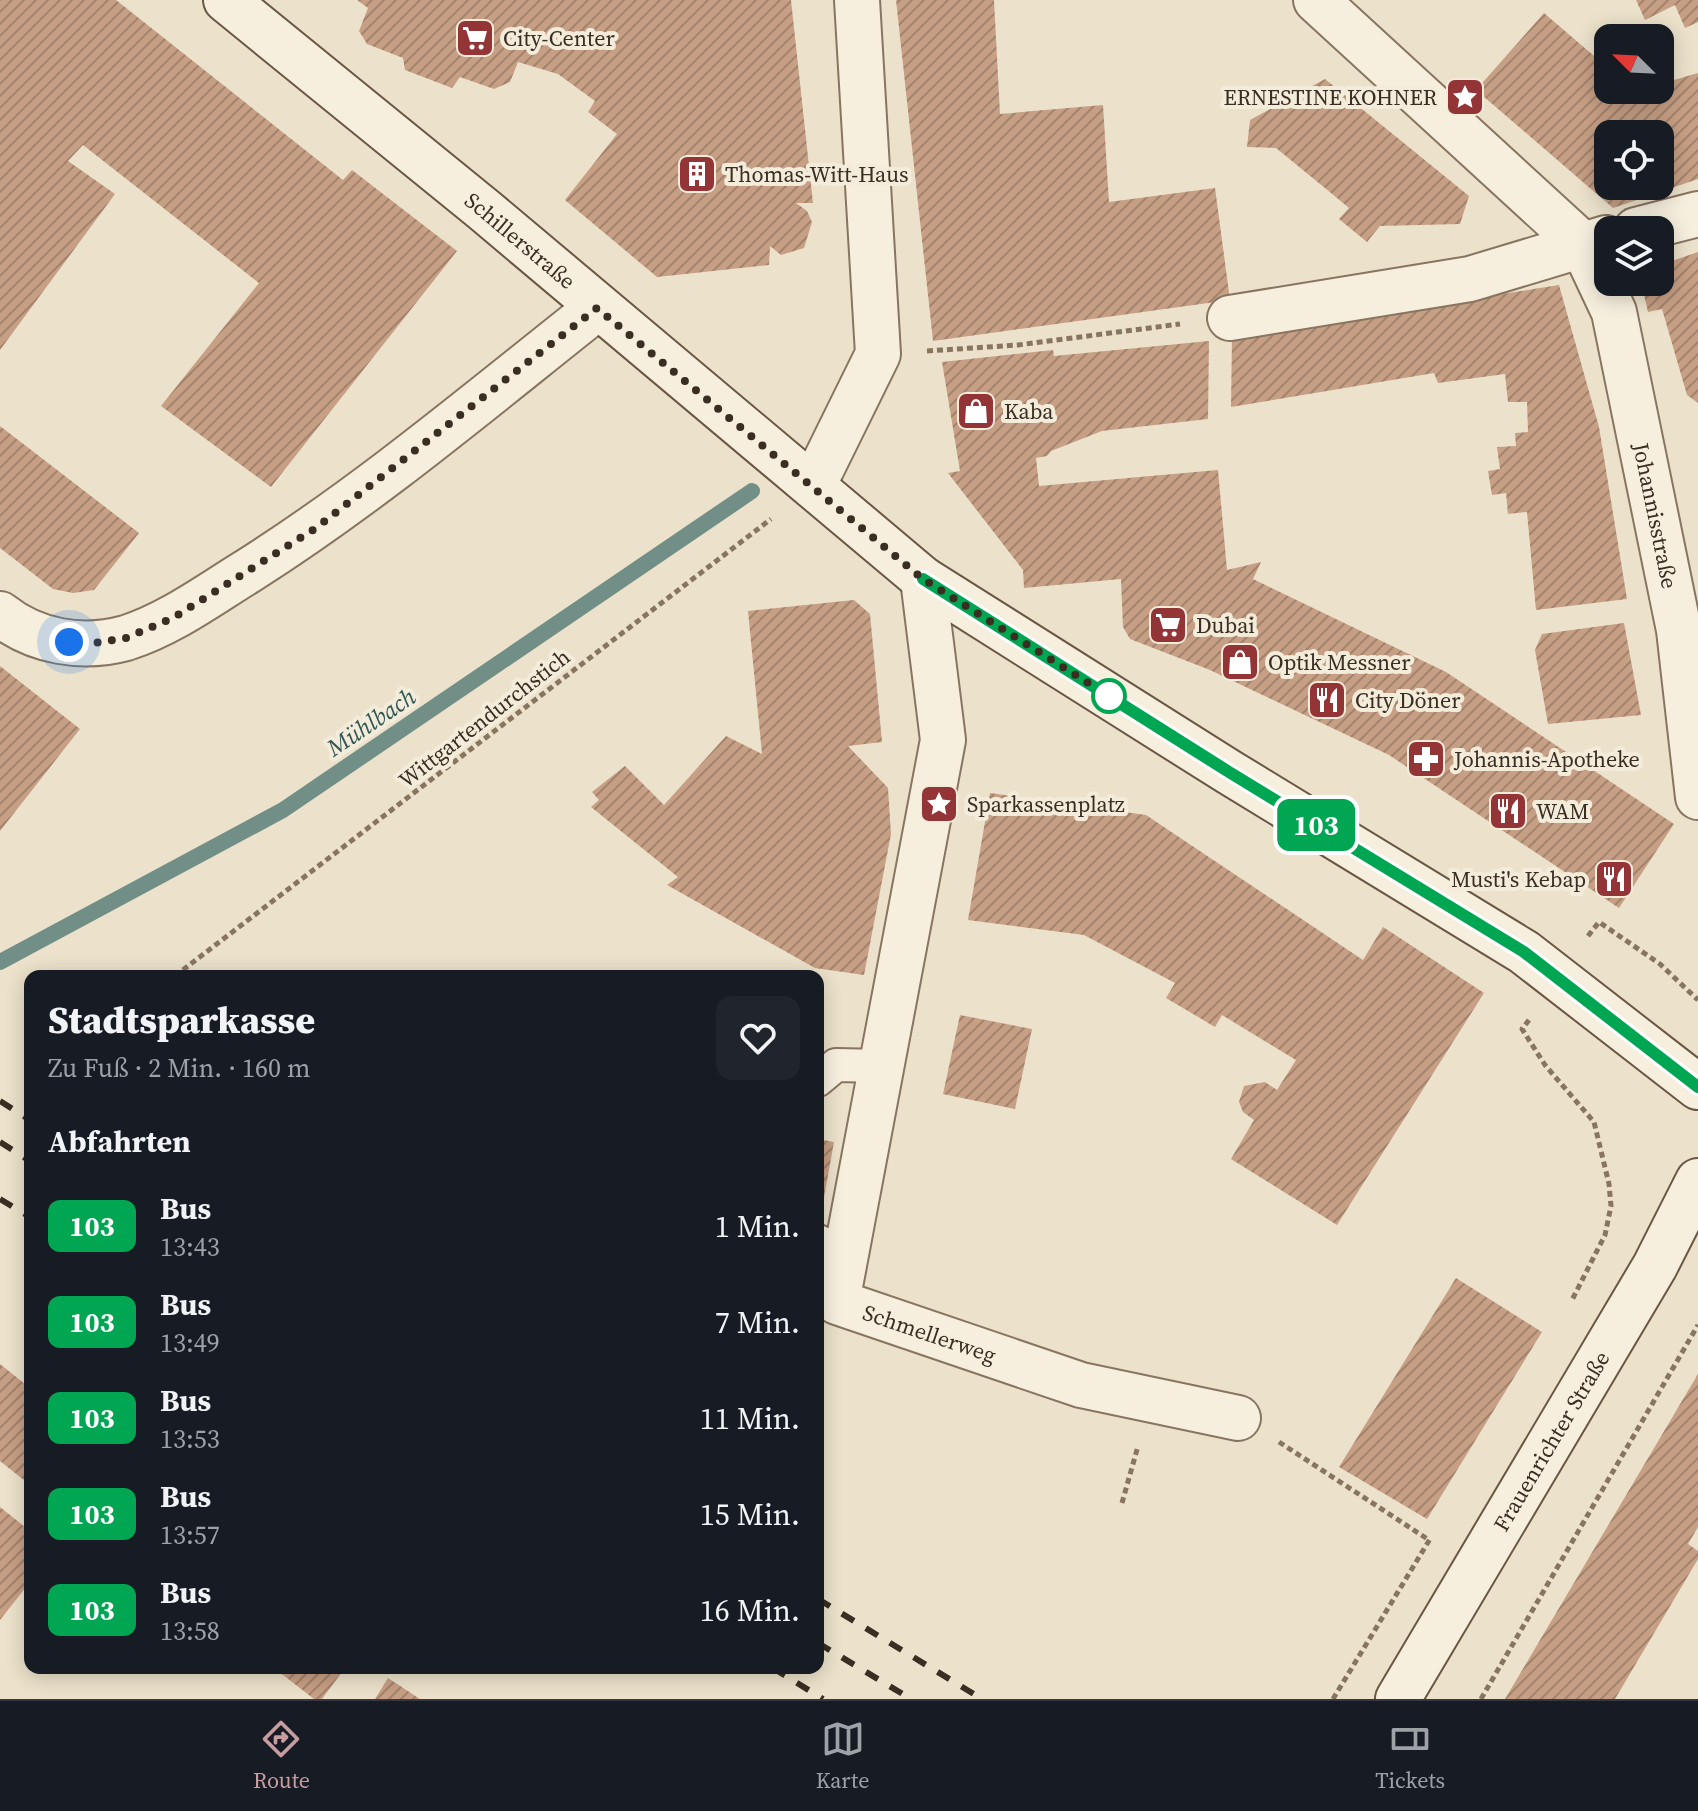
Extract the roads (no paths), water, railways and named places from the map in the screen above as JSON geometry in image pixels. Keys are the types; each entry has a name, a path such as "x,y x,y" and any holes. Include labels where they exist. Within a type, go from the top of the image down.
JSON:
{"street":[{"name":"Schillerstraße","path":"226,0 483,209 597,308 923,579 1229,772 1513,945 1698,1087"},
{"path":"813,486 878,354 857,0"},
{"name":"Johannisstraße","path":"1316,0 1594,240"},
{"path":"1674,220 1698,214"},
{"path":"1230,318 1470,279 1594,241"},
{"name":"Johannisstraße","path":"1610,296 1688,630 1698,797"},
{"path":"0,614 29,633 50,640 89,644 126,638 173,618 338,512 597,308"},
{"path":"886,1052 943,740 923,579"},
{"name":"Schmellerweg","path":"886,1052 832,1248 837,1302 1081,1385 1238,1418"},
{"name":"Frauenrichter Straße","path":"1398,1699 1655,1266 1698,1181"}],"lane":[{"path":"824,1075 836,1065 886,1052"}],"waterway":[{"name":"Mühlbach","path":"0,962 283,810 752,491"}],"railway":[{"path":"0,1101 24,1116"},
{"path":"0,1142 24,1157"},
{"path":"0,1199 24,1213"},
{"path":"824,1603 982,1699"},
{"path":"824,1647 911,1699"},
{"path":"783,1674 823,1699"}],"place":[{"name":"City-Center","path":"475,38"},
{"name":"ERNESTINE KOHNER","path":"1465,97"},
{"name":"Thomas-Witt-Haus","path":"697,174"},
{"name":"Kaba","path":"976,411"},
{"name":"Dubai","path":"1168,625"},
{"name":"Optik Messner","path":"1240,662"},
{"name":"City Döner","path":"1327,700"},
{"name":"Johannis-Apotheke","path":"1426,759"},
{"name":"Sparkassenplatz","path":"939,804"},
{"name":"WAM","path":"1508,811"},
{"name":"Musti's Kebap","path":"1614,879"}]}
